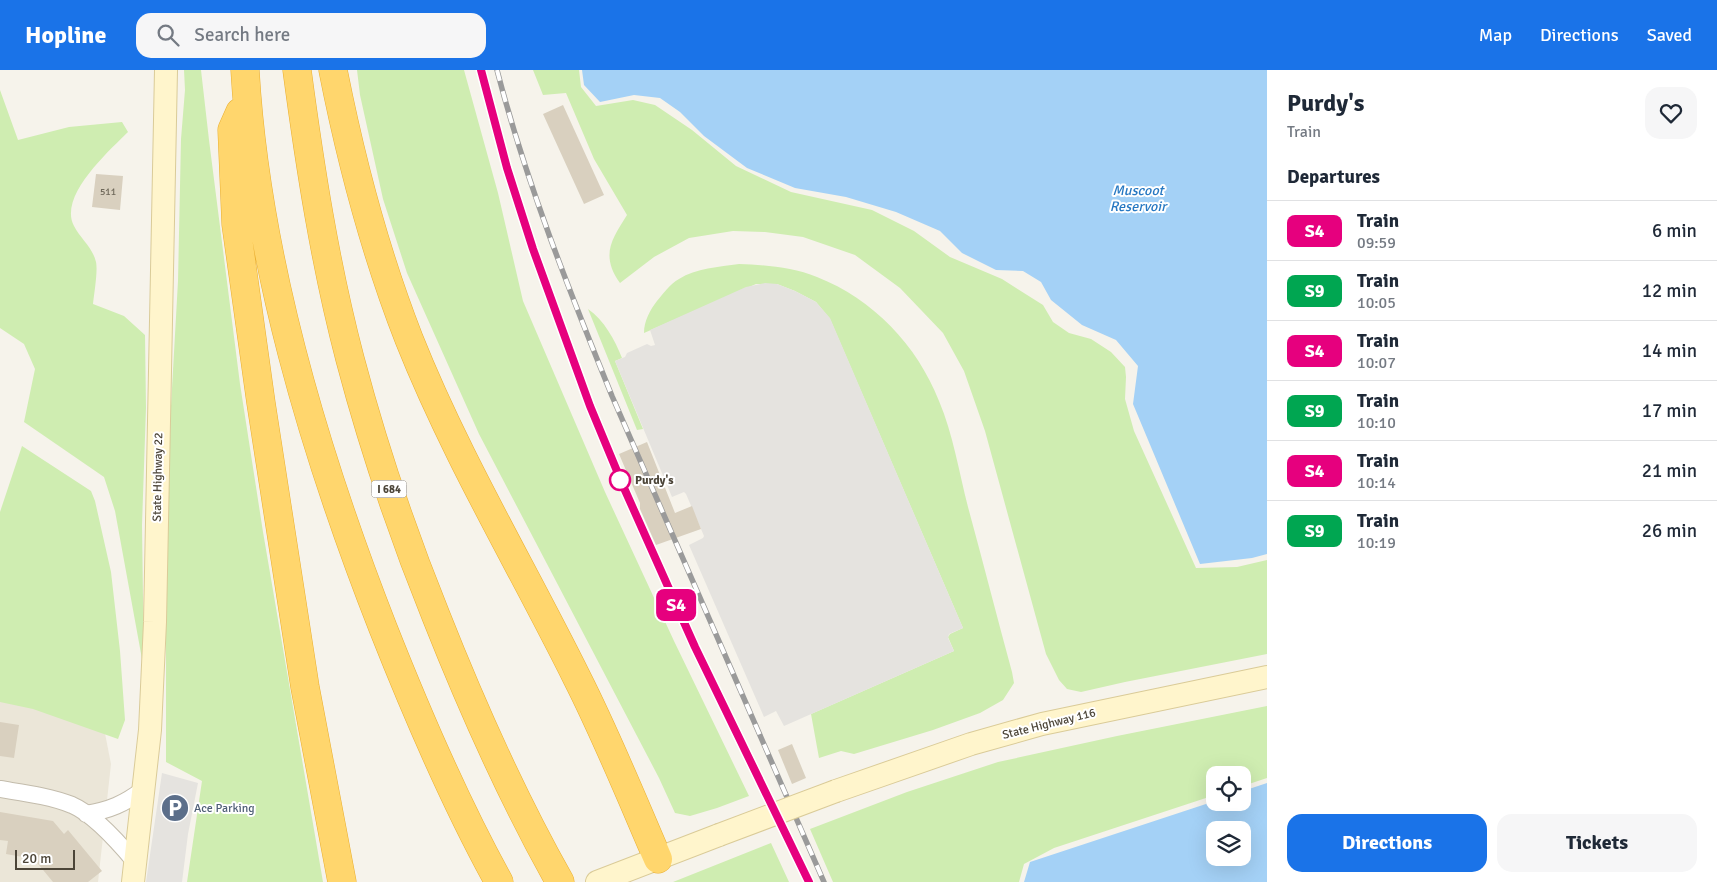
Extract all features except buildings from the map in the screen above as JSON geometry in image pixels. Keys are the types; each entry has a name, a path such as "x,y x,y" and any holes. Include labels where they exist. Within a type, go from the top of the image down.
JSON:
{"highway":[{"path":"245,70 252,150 271,262 297,367 327,474 362,574 401,673 444,772 499,882"},
{"name":"I 684","path":"297,70 307,144 326,252 350,358 378,458 415,563 454,662 492,750 560,882"},
{"path":"333,70 365,207 409,338 463,461 578,678 658,859"},
{"path":"246,97 232,130 236,224 266,440 305,687 342,882"}],"main road":[{"name":"State Highway 22","path":"134,872 150,730 155,622 166,70"},
{"name":"State Highway 116","path":"597,882 836,791 971,744 1042,724 1267,677"}],"street":[{"path":"0,789 48,798 73,806 86,814 119,842 134,872"},
{"path":"86,814 108,810 126,802 144,789"}],"shaded area":[{"path":"765,283 777,284 816,302 830,318 963,628 949,634 948,638 954,651 784,726 776,711 764,717 689,545 704,536 686,494 684,492 672,497 615,361 647,344 655,345 650,330 746,287"},
{"path":"0,607 98,698 111,764 98,882 0,882"},
{"name":"Ace Parking","path":"162,773 198,783 188,834 182,882 146,882"}],"green space":[{"path":"184,70 201,70 240,384 263,532 323,882 187,882 202,781 166,762 166,558 171,406 178,281 181,139 185,90"},
{"path":"357,70 464,70 498,193 523,301 605,492 749,796 690,816 675,813 659,778 479,434 407,273 383,199 360,95"},
{"path":"533,70 579,70 581,87 596,106 633,100 655,105 692,130 736,166 791,192 872,210 914,231 950,257 1002,279 1043,305 1053,322 1069,333 1091,339 1111,352 1125,367 1125,399 1134,431 1196,568 1237,567 1267,560 1267,654 1081,692 1067,689 1059,680 1046,654 985,431 964,371 943,333 900,288 855,255 803,237 765,232 733,231 689,238 654,257 620,283 614,273 609,256 613,240 627,215 594,159 566,93 543,95"},
{"path":"0,90 18,140 69,127 122,122 128,132 109,150 88,175 73,201 71,214 74,226 92,252 96,262 93,304 124,316 145,335 146,408 142,525 144,670 115,511 104,477 24,422 35,369 24,344 0,328"},
{"path":"739,264 769,266 798,271 837,286 857,298 891,326 919,361 930,380 948,427 1012,672 1014,683 1003,700 980,713 933,730 854,754 841,751 819,758 811,714 954,651 948,637 950,634 963,628 830,319 816,302 777,284 756,284 644,333 646,320 652,308 676,281 700,270"},
{"path":"588,309 604,325 619,351 622,358 615,361 643,429 637,430"},
{"path":"22,446 91,491 95,501 111,572 120,651 125,720 118,739 33,709 0,702 0,512"},
{"path":"1267,706 1267,778 1251,783 1251,766 1206,766 1206,798 1054,848 1024,864 1019,882 833,882 810,829 907,792 998,762"},
{"path":"771,843 789,882 673,882"}],"water":[{"name":"Muscoot Reservoir","path":"582,70 1267,70 1267,554 1252,558 1200,564 1133,404 1138,366 1116,340 1082,325 1051,300 1041,282 1023,271 996,270 962,253 940,231 896,212 846,197 795,188 747,168 704,136 680,112 660,98 634,95 600,102 584,85"},
{"path":"1267,783 1267,882 1024,882 1030,862 1206,804 1206,811 1251,811 1251,788"}],"railway":[{"path":"481,70 512,185 575,366 615,467 676,608 809,882"},
{"path":"497,70 535,194 564,276 612,396 824,882"}],"train":[{"name":"S4","path":"481,70 507,168 533,249 590,406 658,568 809,882"}],"place":[{"name":"Purdy's","path":"620,480"},
{"name":"Ace Parking","path":"175,808"}]}
